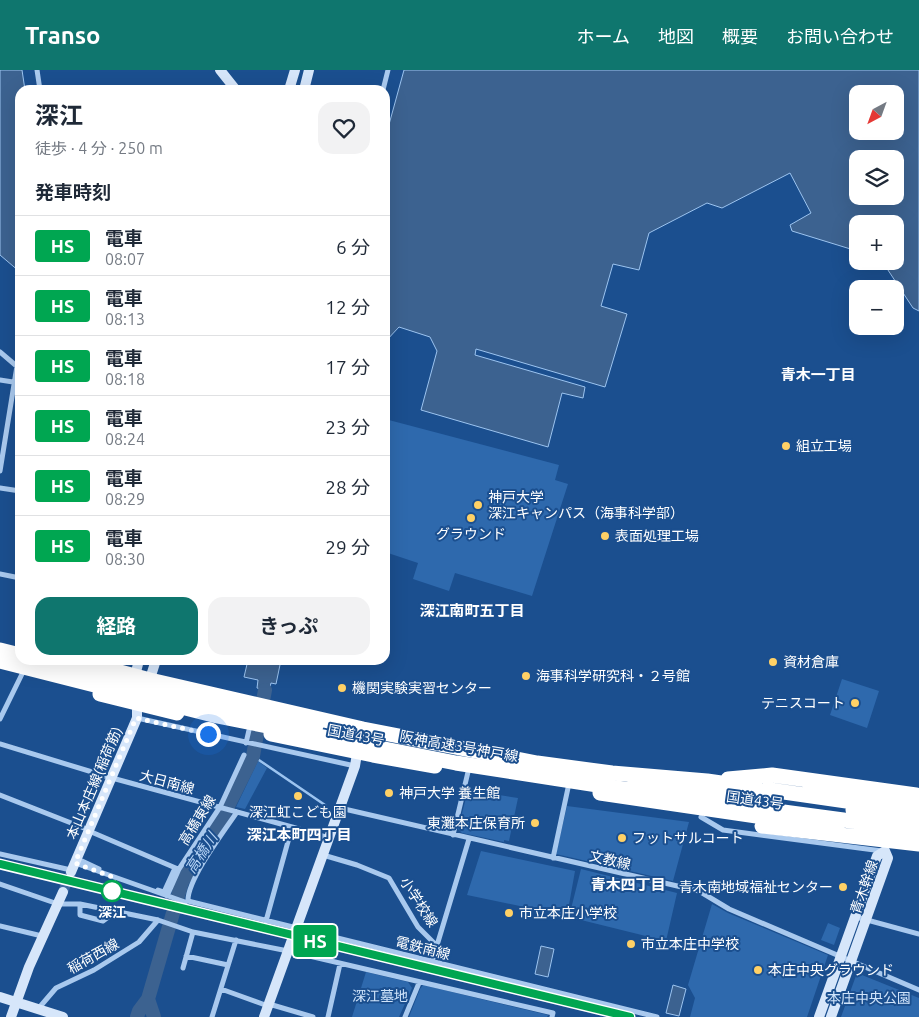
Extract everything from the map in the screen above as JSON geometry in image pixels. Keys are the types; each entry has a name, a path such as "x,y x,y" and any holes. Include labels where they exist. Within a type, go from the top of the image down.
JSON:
{"highway":[{"path":"0,641 15,645"},
{"path":"0,650 15,654"},
{"name":"阪神高速3号神戸線","path":"0,661 15,665"},
{"name":"阪神高速3号神戸線","path":"16,665 217,716 456,763 694,800 919,830"},
{"name":"阪神高速3号神戸線","path":"58,665 219,705 458,753 557,770 919,819"},
{"name":"国道43号","path":"94,665 150,680 363,729 537,763 612,773 707,782 912,810"},
{"name":"国道43号","path":"0,666 137,711 356,759 468,772 678,805 919,838"},
{"path":"707,782 772,775 918,797"},
{"path":"707,782 810,787 918,797"},
{"path":"678,805 701,817 919,844"}],"street":[{"path":"37,70 39,85"},
{"path":"220,70 232,85"},
{"path":"290,85 295,70"},
{"path":"305,85 309,70"},
{"path":"384,85 388,70"},
{"path":"0,352 15,365"},
{"path":"0,470 15,376"},
{"path":"0,380 13,382"},
{"path":"0,424 7,424"},
{"path":"0,488 15,490"},
{"path":"0,574 15,577"},
{"path":"137,711 135,676 138,665"},
{"name":"本山本庄線(稲荷筋)","path":"75,866 112,778 154,665"},
{"path":"0,719 23,672"},
{"path":"264,1017 340,808 356,759 363,729"},
{"name":"大日南線","path":"0,744 112,778 329,838"},
{"name":"高橋東線","path":"169,896 177,869 221,807 244,755"},
{"path":"453,835 468,772"},
{"path":"553,858 568,788"},
{"path":"0,795 177,869 164,892 75,866 0,854"},
{"path":"701,817 723,830 886,851 891,835 912,810 918,797"},
{"name":"文教線","path":"340,808 699,891 729,909 919,990"},
{"path":"187,901 196,876 236,812"},
{"path":"266,920 292,827"},
{"path":"432,962 469,839"},
{"name":"青木幹線","path":"819,1017 877,856 886,851 888,858 831,1017"},
{"name":"小学校線","path":"323,855 357,865 389,878 418,927 437,946"},
{"path":"75,866 169,896"},
{"path":"0,884 58,904 80,904 158,920 192,932 288,951 552,1015"},
{"path":"11,1017 42,936 63,892"},
{"name":"電鉄南線","path":"169,896 657,1017"},
{"path":"80,904 80,915 103,921 115,912"},
{"path":"856,917 919,934"},
{"name":"稲荷西線","path":"38,1009 56,988 94,970 139,942 158,920"},
{"path":"0,926 42,936"},
{"path":"183,968 192,932"},
{"path":"212,1017 236,940"},
{"path":"186,956 228,965"},
{"path":"328,1017 340,964"},
{"path":"405,1017 419,983"},
{"path":"221,989 312,1017"},
{"path":"0,998 63,1017"}],"green space":[{"name":"グラウンド","path":"390,420 559,465 555,480 568,484 532,596 455,573 449,591 413,579 418,563 390,554"},
{"name":"テニスコート","path":"842,679 879,691 867,728 830,715"},
{"path":"258,761 267,768 245,809 236,807"},
{"path":"468,790 518,798 509,841 504,840 504,842 462,833 458,829"},
{"name":"フットサルコート","path":"567,806 689,822 673,881 556,854"},
{"path":"481,851 575,871 567,916 467,895"},
{"path":"581,869 677,893 666,941 569,917"},
{"name":"本庄中央グラウンド","path":"712,904 728,913 828,955 807,1017 690,1017 695,998 688,985"},
{"path":"828,923 840,928 834,945 821,940"},
{"name":"深江墓地","path":"366,972 408,982 412,988 399,1017 352,1017"},
{"name":"本庄中央公園","path":"857,973 919,998 919,1017 841,1017"},
{"path":"423,985 548,1015 547,1017 409,1017"}],"shaded area":[{"path":"0,70 22,70 24,85 15,85 15,268 0,255"},
{"path":"404,70 919,70 919,311 913,308 904,294 904,280 895,280 888,270 904,270 904,215 849,215 849,249 792,231 790,225 811,213 790,173 722,208 707,203 649,233 639,270 613,264 601,306 627,314 605,387 476,349 475,355 585,387 583,398 562,393 548,447 421,410 437,351 430,337 399,327 390,337 390,121"},
{"path":"247,665 280,665 276,684 271,683 269,691 257,688 258,680 244,677"},
{"path":"541,946 554,949 548,977 535,974"},
{"path":"673,985 686,989 679,1016 666,1013"}],"waterway":[{"name":"高橋川","path":"137,1017 148,999 182,882 217,828 253,756 265,690"},
{"path":"253,756 325,805"},
{"path":"148,999 154,1017"}],"tunnel":[{"path":"63,892 71,872"}],"railway":[{"path":"0,864 630,1017"}],"train":[{"name":"HS","path":"0,864 630,1017"}],"place":[{"name":"組立工場","path":"786,446"},
{"name":"神戸大学 深江キャンパス（海事科学部）","path":"478,505"},
{"name":"グラウンド","path":"471,518"},
{"name":"表面処理工場","path":"605,536"},
{"name":"資材倉庫","path":"773,662"},
{"name":"海事科学研究科・２号館","path":"526,676"},
{"name":"機関実験実習センター","path":"342,688"},
{"name":"テニスコート","path":"855,703"},
{"name":"神戸大学 養生館","path":"389,793"},
{"name":"深江虹こども園","path":"298,796"},
{"name":"東灘本庄保育所","path":"535,823"},
{"name":"フットサルコート","path":"622,838"},
{"name":"青木南地域福祉センター","path":"843,887"},
{"name":"深江","path":"112,891"},
{"name":"市立本庄小学校","path":"509,913"},
{"name":"市立本庄中学校","path":"631,944"},
{"name":"本庄中央グラウンド","path":"758,970"}],"district":[{"name":"青木一丁目","path":"818,374"},
{"name":"深江南町五丁目","path":"472,610"},
{"name":"深江本町四丁目","path":"299,834"},
{"name":"青木四丁目","path":"628,884"}],"route":[{"path":"112,891 115,878 75,863 136,718 208,734"}]}
